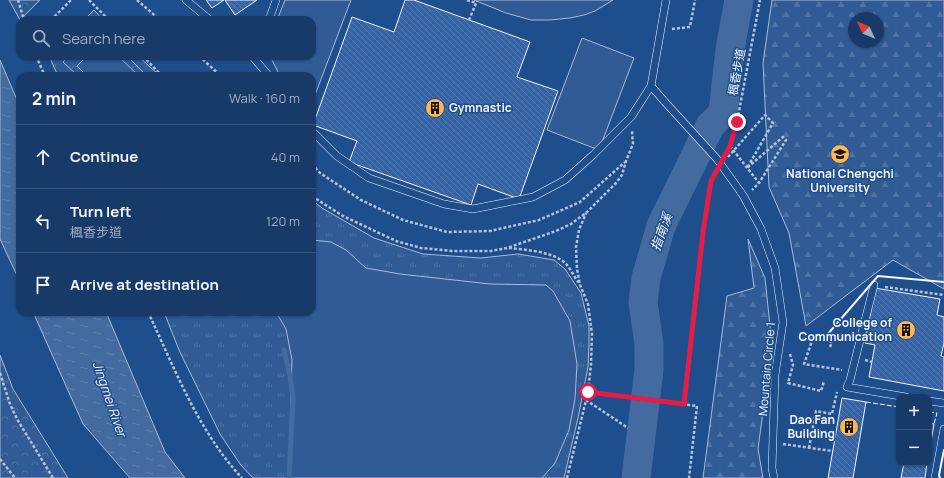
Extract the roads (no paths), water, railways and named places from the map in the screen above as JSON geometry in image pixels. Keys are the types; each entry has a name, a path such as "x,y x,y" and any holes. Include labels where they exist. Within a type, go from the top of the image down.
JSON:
{"lane":[{"path":"186,0 205,16"},
{"path":"270,16 276,0"},
{"path":"316,135 336,156 369,178 444,204 473,209 533,197 565,180 593,155 631,117 651,86 666,0"},
{"path":"256,60 266,72"},
{"name":"Mountain Circle 1","path":"651,86 717,159 742,194 761,229 775,268 783,322 775,374 772,468 774,478"},
{"path":"874,286 847,387 896,395"},
{"path":"932,401 944,403"},
{"path":"935,478 944,429"}],"water":[{"path":"0,60 16,98 16,273 0,239"},
{"name":"Jingmei River","path":"35,316 108,316 165,452 185,478 130,478 83,424"}],"waterway":[{"name":"指南溪","path":"636,478 649,370 649,344 643,302 646,278 661,226 710,126 723,113 730,49 739,0"},
{"path":"284,350 293,397 289,478"}],"place":[{"name":"Gymnastic","path":"435,108"},
{"name":"National Chengchi University","path":"840,154"},
{"name":"College of Communication","path":"906,330"},
{"name":"Dao Fan Building","path":"849,427"}]}
